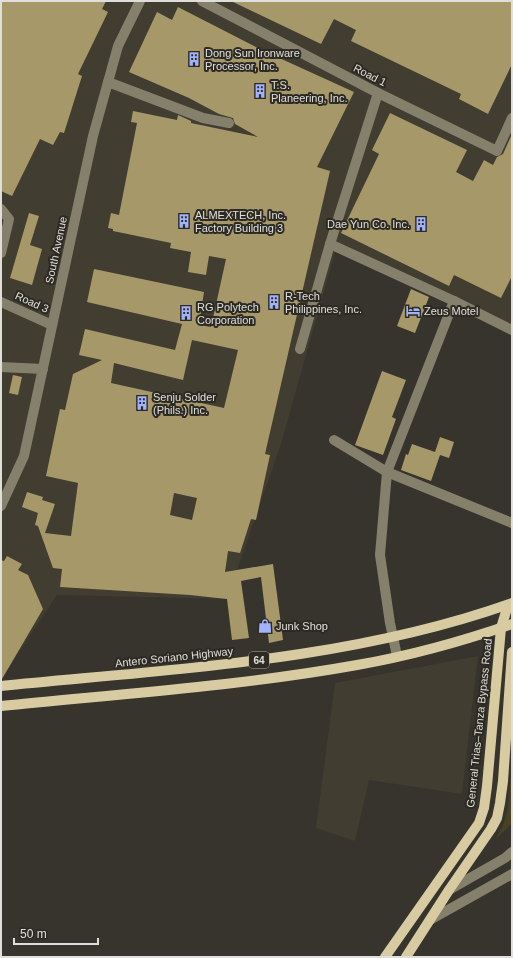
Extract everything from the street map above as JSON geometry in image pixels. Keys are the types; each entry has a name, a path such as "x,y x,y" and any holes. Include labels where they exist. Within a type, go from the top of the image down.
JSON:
{"main road":[{"name":"Antero Soriano Highway","path":"1,686 248,662 294,655 392,637 454,622 510,604"},
{"path":"510,604 512,617"},
{"name":"General Trias–Tanza Bypass Road","path":"386,957 465,844 479,823 483,814 487,786 501,628 510,604"},
{"name":"64","path":"1,706 265,679 358,665 450,643 512,624"},
{"path":"406,957 449,890 491,830 498,811 503,775 512,652"}],"street":[{"name":"South Avenue","path":"1,506 24,456 93,136 118,46 140,1"},
{"name":"Road 1","path":"202,1 378,93 497,151 512,118"},
{"path":"108,82 203,118 229,123"},
{"path":"300,349 330,244 378,93"},
{"path":"1,209 9,219 1,253"},
{"path":"330,244 454,301 512,330"},
{"path":"397,656 392,637 380,555 387,472 454,301"},
{"name":"Road 3","path":"1,302 52,325"},
{"path":"1,367 43,369"},
{"path":"334,440 387,472 512,523"},
{"path":"449,890 505,858 512,852"},
{"path":"430,920 512,874"}],"shaded area":[{"path":"1,1 512,1 512,331 337,245 281,444 227,599 57,595 6,672 1,673"},
{"path":"478,656 462,794 369,780 355,841 316,828 335,683"},
{"path":"512,766 512,823 496,839 503,825 508,809"}],"building":[{"path":"1,1 106,1 102,9 108,12 78,74 82,76 64,133 60,132 53,145 40,139 12,196 1,191"},
{"path":"231,1 512,1 512,64 488,114 459,99 461,94 351,41 356,30 334,19 321,44"},
{"path":"178,7 264,51 354,92 317,167 330,171 265,454 270,455 256,520 251,519 240,553 228,551 225,572 273,564 283,640 269,643 261,577 241,581 249,638 232,640 227,599 190,595 60,587 62,569 53,568 38,526 35,525 38,513 22,507 27,492 43,497 42,500 55,504 45,533 71,536 78,483 46,476 60,409 65,410 73,374 102,360 79,355 85,329 175,350 182,324 87,302 94,269 204,292 199,325 211,327 226,259 209,256 206,275 188,272 191,252 170,248 171,243 113,231 113,229 108,228 111,213 119,215 137,123 131,122 133,111 177,120 178,115 191,121 191,123 258,137 235,124 233,118 219,114 189,98 129,72 157,12 172,20","holes":["192,340 238,350 224,408 111,383 114,363 183,380","174,493 197,498 192,520 170,515"]},
{"path":"390,113 467,150 456,172 473,181 484,160 493,165 497,157 503,154 512,134 512,276 501,298 454,275 449,286 341,233 379,154 372,150"},
{"path":"29,213 39,216 30,245 42,249 32,285 10,278"},
{"name":"Zeus Motel","path":"411,289 429,297 415,333 397,326"},
{"path":"382,371 406,380 392,417 396,419 383,455 355,445"},
{"path":"13,375 22,377 18,395 9,393"},
{"path":"440,437 454,442 449,458 440,455 431,481 401,470 406,454 408,455 412,444 435,452"},
{"path":"7,556 22,564 18,570 28,575 43,609 1,679 1,560 4,561"}],"place":[{"name":"Dong Sun Ironware Processor, Inc.","path":"194,59"},
{"name":"T.S. Planeering, Inc.","path":"260,91"},
{"name":"ALMEXTECH, Inc. Factory Building 3","path":"184,221"},
{"name":"Dae Yun Co. Inc.","path":"421,224"},
{"name":"R-Tech Philippines, Inc.","path":"274,302"},
{"name":"Zeus Motel","path":"413,311"},
{"name":"RG Polytech Corporation","path":"186,313"},
{"name":"Senju Solder (Phils.) Inc.","path":"142,403"},
{"name":"Junk Shop","path":"265,626"}]}
